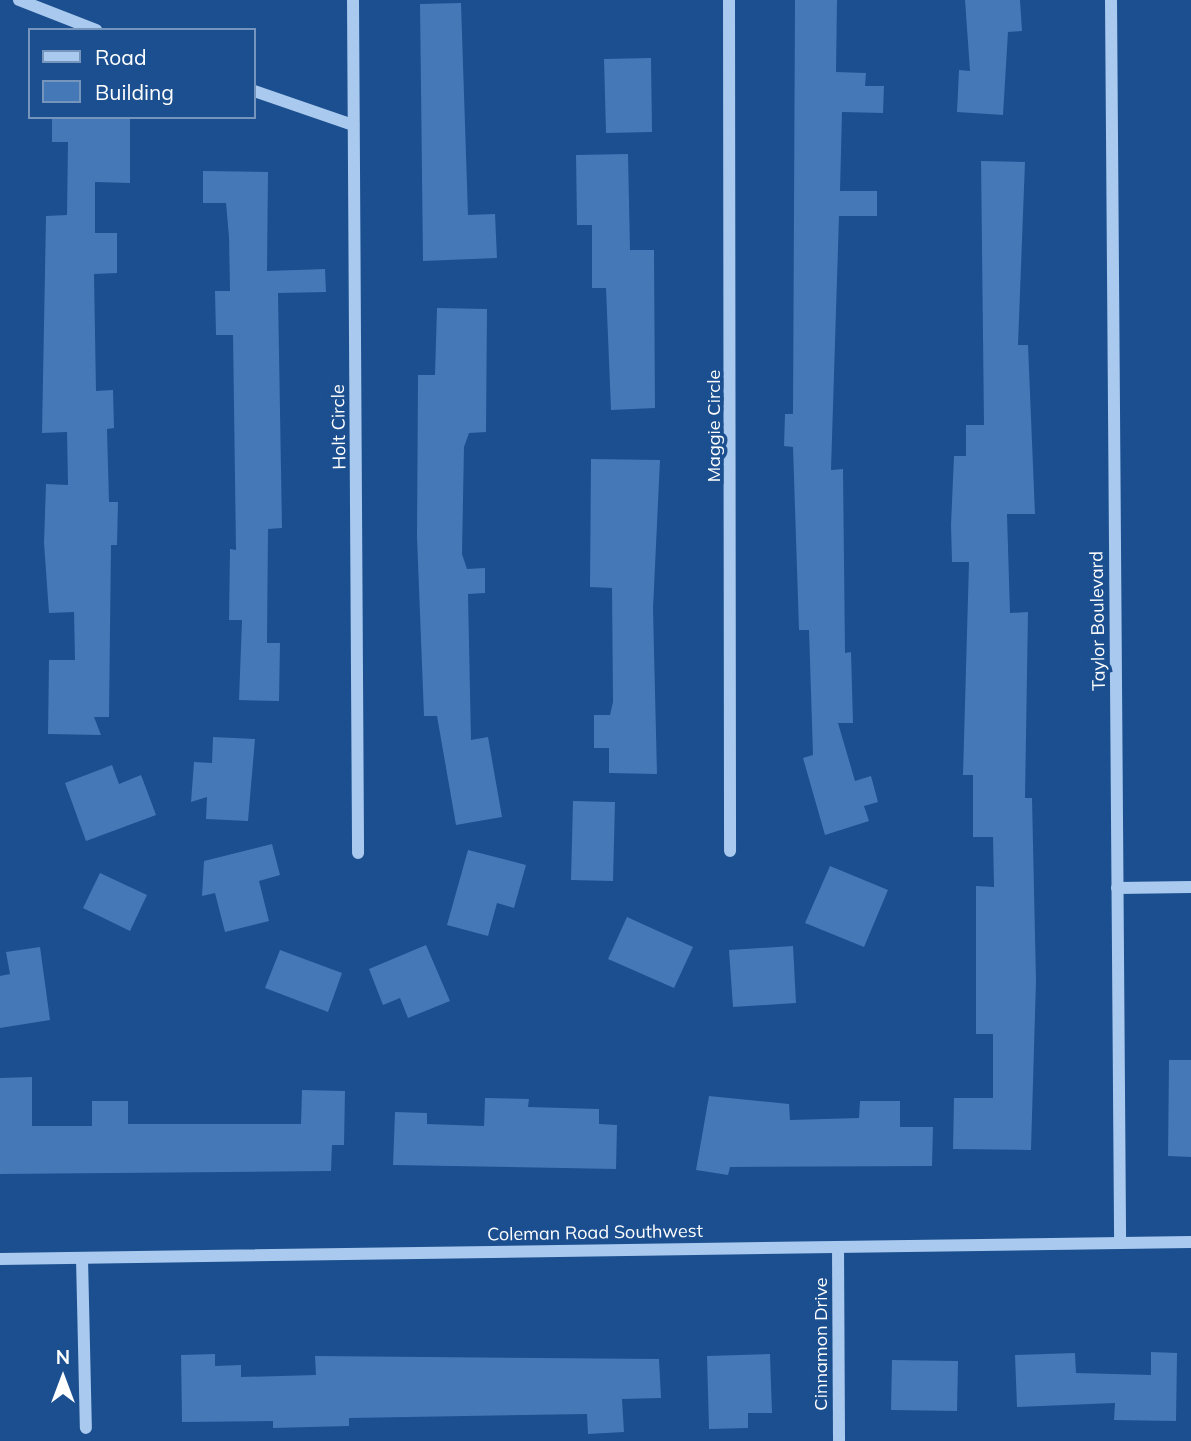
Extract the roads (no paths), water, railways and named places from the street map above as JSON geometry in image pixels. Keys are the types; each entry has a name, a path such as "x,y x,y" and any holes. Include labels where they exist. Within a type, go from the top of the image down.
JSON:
{"street":[{"path":"19,0 91,28"},
{"name":"Holt Circle","path":"353,0 358,853"},
{"name":"Maggie Circle","path":"729,0 730,851"},
{"name":"Taylor Boulevard","path":"1111,0 1120,1242"},
{"path":"256,92 354,125"},
{"path":"1118,888 1191,887"},
{"name":"Coleman Road Southwest","path":"0,1259 1191,1241"},
{"name":"Cinnamon Drive","path":"838,1247 839,1441"},
{"path":"82,1258 86,1428"}]}
